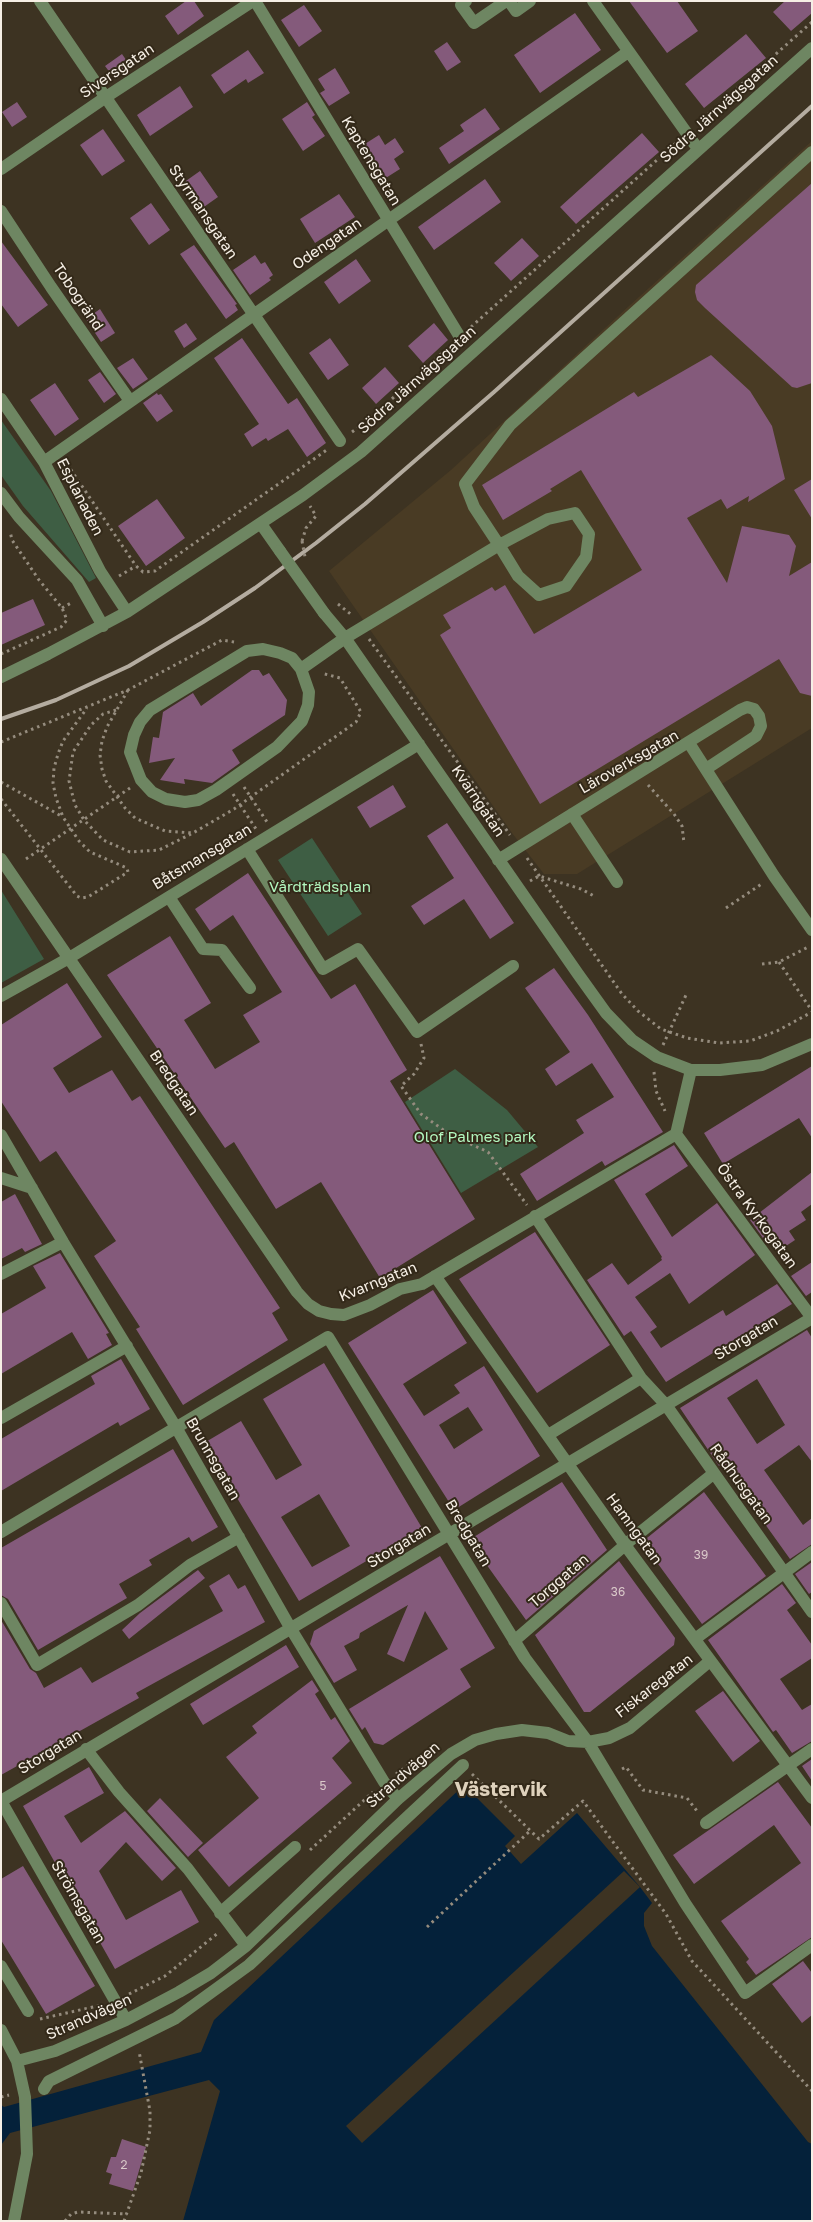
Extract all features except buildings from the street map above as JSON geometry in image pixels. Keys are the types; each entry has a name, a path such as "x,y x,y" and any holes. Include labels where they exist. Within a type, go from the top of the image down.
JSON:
{"street":[{"name":"Styrmansgatan","path":"40,1 340,441"},
{"name":"Siversgatan","path":"1,169 106,97 254,1"},
{"name":"Kaptensgatan","path":"254,1 460,336"},
{"path":"466,1 461,5 474,23 507,1 516,11 530,1"},
{"path":"593,1 698,149"},
{"name":"Södra Järnvägsgatan","path":"1,677 127,612 261,524 361,452 812,48"},
{"name":"Odengatan","path":"44,462 628,52"},
{"path":"301,668 346,638 499,545 548,519 575,513 589,534 586,557 566,586 539,595 518,576 499,545 474,507 465,484 510,425 812,152"},
{"name":"Tobogränd","path":"1,210 51,287 130,401"},
{"name":"Esplanaden","path":"1,399 44,462 100,571 127,612"},
{"path":"1,493 19,517 78,580 103,626"},
{"name":"Kvarngatan","path":"261,524 324,613 346,638 518,889 606,1013 632,1040 657,1057 691,1070 720,1070 762,1065 812,1044"},
{"path":"263,649 280,653 292,658 301,668 309,692 308,705 302,721 277,747 231,780 198,800 185,802 166,799 152,792 141,780 134,768 130,752 134,735 140,722 150,710 247,651 263,649"},
{"path":"689,743 747,707 754,709 759,716 761,726 756,736 706,769"},
{"name":"Läroverksgatan","path":"498,860 689,743 774,876 812,930"},
{"name":"Båtsmansgatan","path":"1,996 69,958 419,744"},
{"path":"572,814 617,882"},
{"path":"247,849 323,969 358,949 417,1032 513,966"},
{"name":"Bredgatan","path":"1,859 297,1292 308,1304 319,1311 331,1314"},
{"path":"169,897 204,949 222,950 250,988"},
{"path":"676,1134 691,1070"},
{"name":"Kvarngatan","path":"328,1337 331,1314 344,1315 400,1289 422,1284 676,1134"},
{"name":"Östra Kyrkogatan","path":"676,1134 812,1318"},
{"name":"Brunnsgatan","path":"1,1135 63,1242 177,1429 291,1629 384,1782 398,1799"},
{"path":"1,1178 32,1188"},
{"name":"Rådhusgatan","path":"535,1216 641,1378 666,1405 812,1612"},
{"path":"1,1274 63,1242"},
{"name":"Hamngatan","path":"435,1276 625,1545 812,1798"},
{"name":"Storgatan","path":"1,1801 812,1318"},
{"path":"1,1532 177,1429 328,1337"},
{"name":"Bredgatan","path":"328,1337 514,1641 588,1742"},
{"path":"1,1418 126,1346"},
{"path":"548,1435 641,1378"},
{"name":"Torggatan","path":"514,1641 625,1545 713,1474"},
{"path":"1,1603 37,1665 138,1605 190,1565 239,1537"},
{"name":"Fiskaregatan","path":"694,1639 812,1552"},
{"name":"Fiskaregatan","path":"588,1742 609,1738 630,1728 710,1661"},
{"name":"Strandvägen","path":"17,2061 55,2051 126,2020 211,1973 246,1946 398,1799 451,1754 475,1740 522,1730 548,1734 568,1741 588,1742"},
{"path":"588,1742 686,1903 745,1993 812,1945"},
{"path":"86,1749 119,1792 188,1869 246,1946"},
{"path":"706,1824 812,1749"},
{"path":"44,2089 49,2081 176,2018 249,1965 463,1765"},
{"name":"Strömsgatan","path":"1,1801 126,2020"},
{"path":"220,1913 295,1847"},
{"path":"1,1966 28,2011"},
{"path":"1,2030 17,2061 25,2097 27,2154 14,2221"}],"path":[{"path":"59,451 136,566 143,572 155,572 371,418 460,336 812,22"},
{"path":"1,654 61,627 67,620 62,608 12,540 10,525 19,517"},
{"path":"362,629 622,994 638,1011 661,1029 687,1038 719,1043 750,1040 777,1031 812,1012 779,962"},
{"path":"1,742 128,690 222,640 234,642 247,651"},
{"path":"116,710 103,714 90,725 73,752 69,781 75,805 84,820 103,840 130,852 159,850 241,805 356,722 361,715 340,678 301,668"},
{"path":"128,690 107,727 100,755 106,781 117,797 136,818 164,830 193,832"},
{"path":"1,799 81,898 88,897 128,872 127,868 90,852 63,817 55,790 54,768 64,741 87,708"},
{"path":"637,774 674,814 682,826 684,842"},
{"path":"231,780 251,797 268,836"},
{"path":"231,780 241,805 268,836"},
{"path":"1,782 63,817"},
{"path":"26,859 117,797"},
{"path":"518,889 539,876 581,888 594,896"},
{"path":"726,908 752,891"},
{"path":"762,964 779,962 812,944"},
{"path":"676,1134 656,1091 653,1074 657,1057 686,995"},
{"path":"417,1032 424,1058 414,1074 401,1086 421,1114 449,1134 488,1152 514,1191 535,1216"},
{"path":"307,1853 384,1782 440,1742 451,1754"},
{"path":"463,1765 539,1839 584,1801 666,1914 692,1961 812,2091"},
{"path":"608,1775 626,1767 643,1790 687,1798 706,1824"},
{"path":"508,1850 426,1927 531,1830"},
{"path":"28,2011 42,2020 116,2001 165,1976 229,1924"},
{"path":"124,2221 141,2173 150,2130 150,2110 141,2057"},
{"path":"65,2221 70,2214 78,2212 127,2214"}],"shaded area":[{"path":"812,141 812,728 577,874 544,874 512,833 329,571 451,470"}],"green space":[{"path":"1,420 51,491 96,578 89,582 23,506 1,475"},
{"name":"Vårdträdsplan","path":"312,838 362,914 328,936 278,860"},
{"path":"1,890 44,959 1,983"},
{"name":"Olof Palmes park","path":"455,1069 507,1110 538,1147 461,1193 405,1102"}],"water":[{"path":"464,1785 515,1836 505,1846 521,1864 577,1813 640,1887 652,1903 644,1913 644,1926 652,1946 808,2142 812,2144 812,2221 183,2221 220,2091 209,2080 10,2133 1,2145 1,2105 4,2107 201,2052 214,2020"}],"pier":[{"path":"624,1871 640,1887 362,2143 346,2126"}],"railway":[{"path":"1,719 56,700 129,666 203,622 255,588 316,543 365,504 494,392 812,106"}],"district":[{"name":"Västervik","path":"501,1790"}]}
